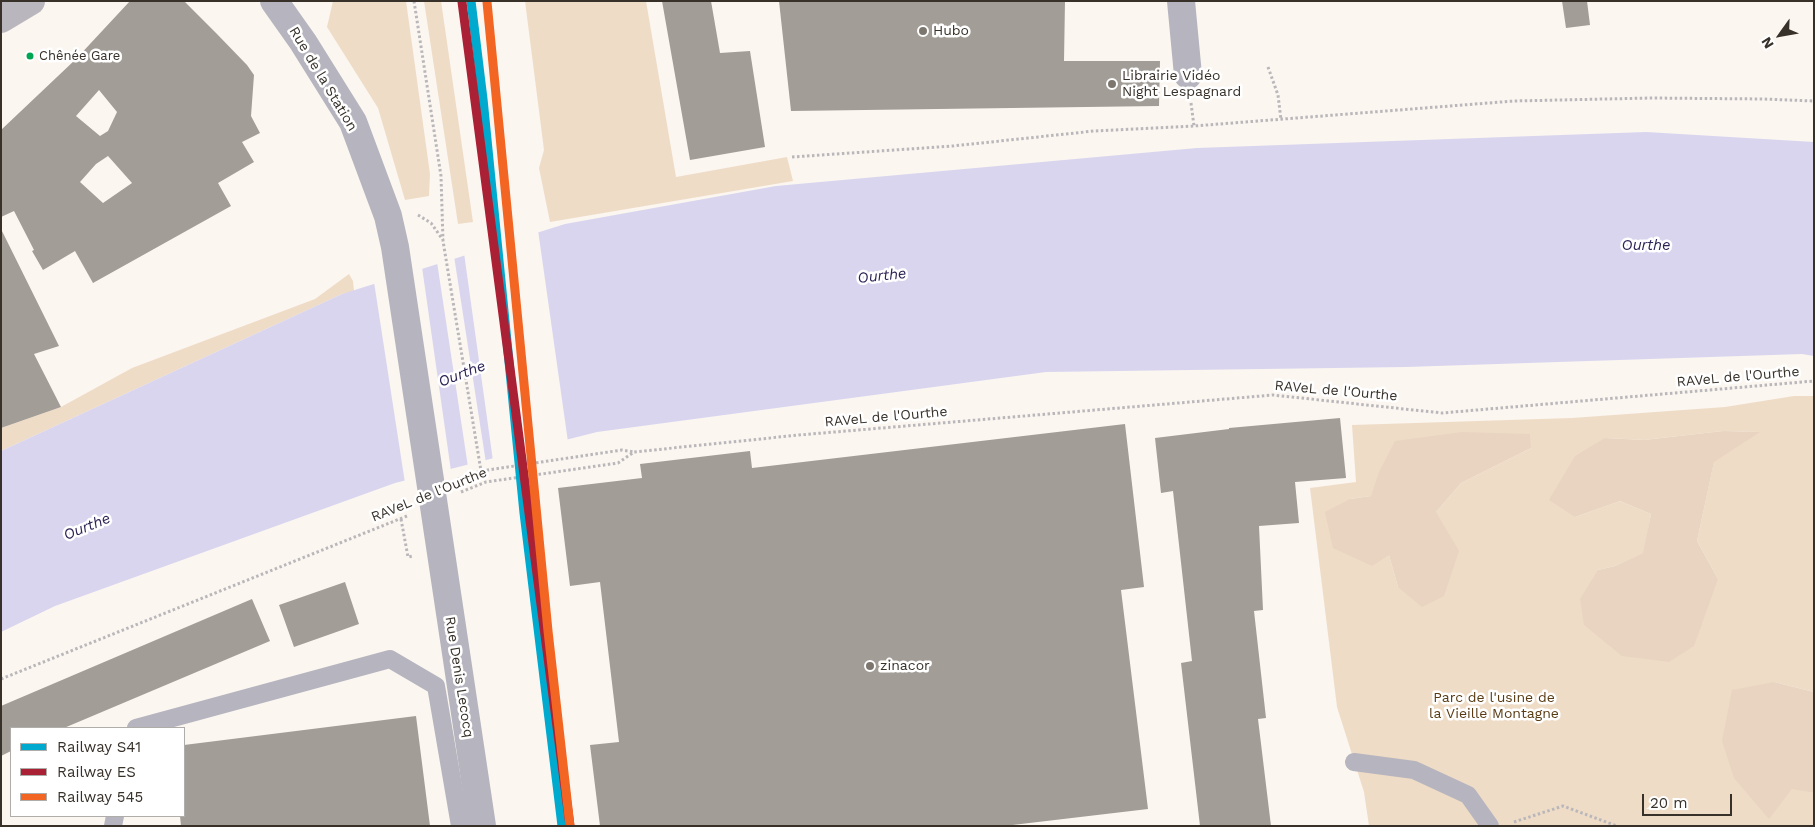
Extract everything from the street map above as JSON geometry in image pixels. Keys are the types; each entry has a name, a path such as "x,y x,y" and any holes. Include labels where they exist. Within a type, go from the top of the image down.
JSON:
{"main road":[{"path":"1,19 31,1"}],"street":[{"name":"Rue de la Station","path":"274,1 303,42 353,122 399,215 396,247 438,527"},
{"path":"1180,1 1188,75"},
{"name":"Rue Denis Lecocq","path":"438,527 482,826"}],"lane":[{"path":"140,727 390,659 436,686 460,826"},
{"path":"1354,762 1414,770 1468,795 1490,826"}],"path":[{"path":"414,1 441,176 443,241 480,471"},
{"path":"1268,67 1278,95 1281,120"},
{"path":"792,157 953,146 1094,131 1164,129 1514,101 1651,98 1814,101"},
{"path":"399,215 418,215 431,223 443,241"},
{"name":"RAVeL de l'Ourthe","path":"455,495 486,482 618,463 634,452 799,435 1274,395 1442,413 1814,381"},
{"path":"452,481 480,471 622,450 634,452"},
{"name":"RAVeL de l'Ourthe","path":"1,679 410,515"},
{"path":"1509,823 1563,806 1617,826"}],"green space":[{"path":"333,1 406,1 430,174 429,196 405,200 378,108 327,27"},
{"path":"424,1 441,1 473,222 458,224"},
{"path":"525,1 646,1 676,177 787,157 793,181 550,222 539,168 544,150"},
{"path":"349,274 353,281 354,291 342,294 1,451 1,428 61,407 132,368 315,299"},
{"name":"Parc de l'usine de la Vieille Montagne","path":"1794,396 1814,396 1814,692 1774,682 1769,818 1792,788 1814,793 1814,826 1369,826 1364,792 1337,707 1310,488 1356,482 1352,425 1572,418 1725,407","holes":["1723,431 1759,432 1714,461 1697,541 1718,579 1598,570 1615,566 1644,553 1651,514 1620,501 1575,517 1605,438 1644,440","1531,448 1461,483 1436,512 1398,587 1389,555 1350,499 1371,496"]}],"shaded area":[{"path":"1723,431 1760,432 1714,462 1697,541 1718,579 1694,646 1669,662 1622,656 1584,625 1580,599 1598,570 1615,566 1643,553 1651,514 1620,501 1575,517 1549,500 1575,456 1605,438 1644,440"},
{"path":"1462,432 1530,434 1531,448 1461,483 1436,512 1459,551 1444,596 1422,607 1398,587 1389,555 1372,566 1333,548 1325,512 1350,499 1371,496 1379,472 1395,441"},
{"path":"1774,682 1814,692 1814,793 1792,789 1769,819 1734,778 1722,741 1732,690"}],"water":[{"name":"Ourthe","path":"1646,132 1814,142 1814,356 1802,354 1406,367 1046,372 597,432 395,483 55,606 1,632 1,451 342,294 565,224 776,186 1197,148"}],"pier":[{"path":"538,230 568,442 493,461 464,253"},
{"path":"454,256 486,463 468,467 437,262"},
{"path":"422,267 451,471 405,483 374,282"}],"building":[{"path":"130,1 184,1 247,65 254,75 251,116 260,133 242,142 254,162 218,183 231,206 93,283 75,251 43,270 14,211 1,217 1,130 76,59","holes":["99,90 117,112 108,131 100,136 76,116","108,156 132,183 103,203 80,182 96,164"]},
{"path":"662,1 711,1 720,53 750,51 765,147 690,160"},
{"name":"Hubo","path":"779,1 1065,1 1064,61 1160,61 1159,106 791,111"},
{"path":"1562,1 1587,1 1590,25 1566,28"},
{"path":"1,229 59,346 34,354 61,407 1,428"},
{"path":"1340,418 1346,478 1295,482 1299,523 1259,526 1263,610 1254,611 1266,718 1258,719 1271,826 1200,826 1181,663 1192,661 1173,491 1161,493 1155,438 1229,428"},
{"name":"zinacor","path":"1125,424 1144,587 1121,590 1148,809 1004,826 600,826 590,745 619,742 600,582 570,586 558,488 642,478 640,464 750,451 752,468"},
{"path":"345,582 359,624 294,647 279,605"},
{"path":"252,599 270,641 66,727 10,727 10,752 1,756 1,706"},
{"path":"416,716 430,826 181,826 180,817 185,817 185,745"}],"rail line":[{"name":"S41","path":"471,1 483,99 524,513 562,826"},
{"name":"ES","path":"462,2 570,826"},
{"name":"545","path":"487,2 548,631 570,826"}],"place":[{"name":"Hubo","path":"923,31"},
{"name":"Chênée Gare","path":"30,56"},
{"name":"Librairie Vidéo Night Lespagnard","path":"1112,84"},
{"name":"zinacor","path":"870,666"}]}
